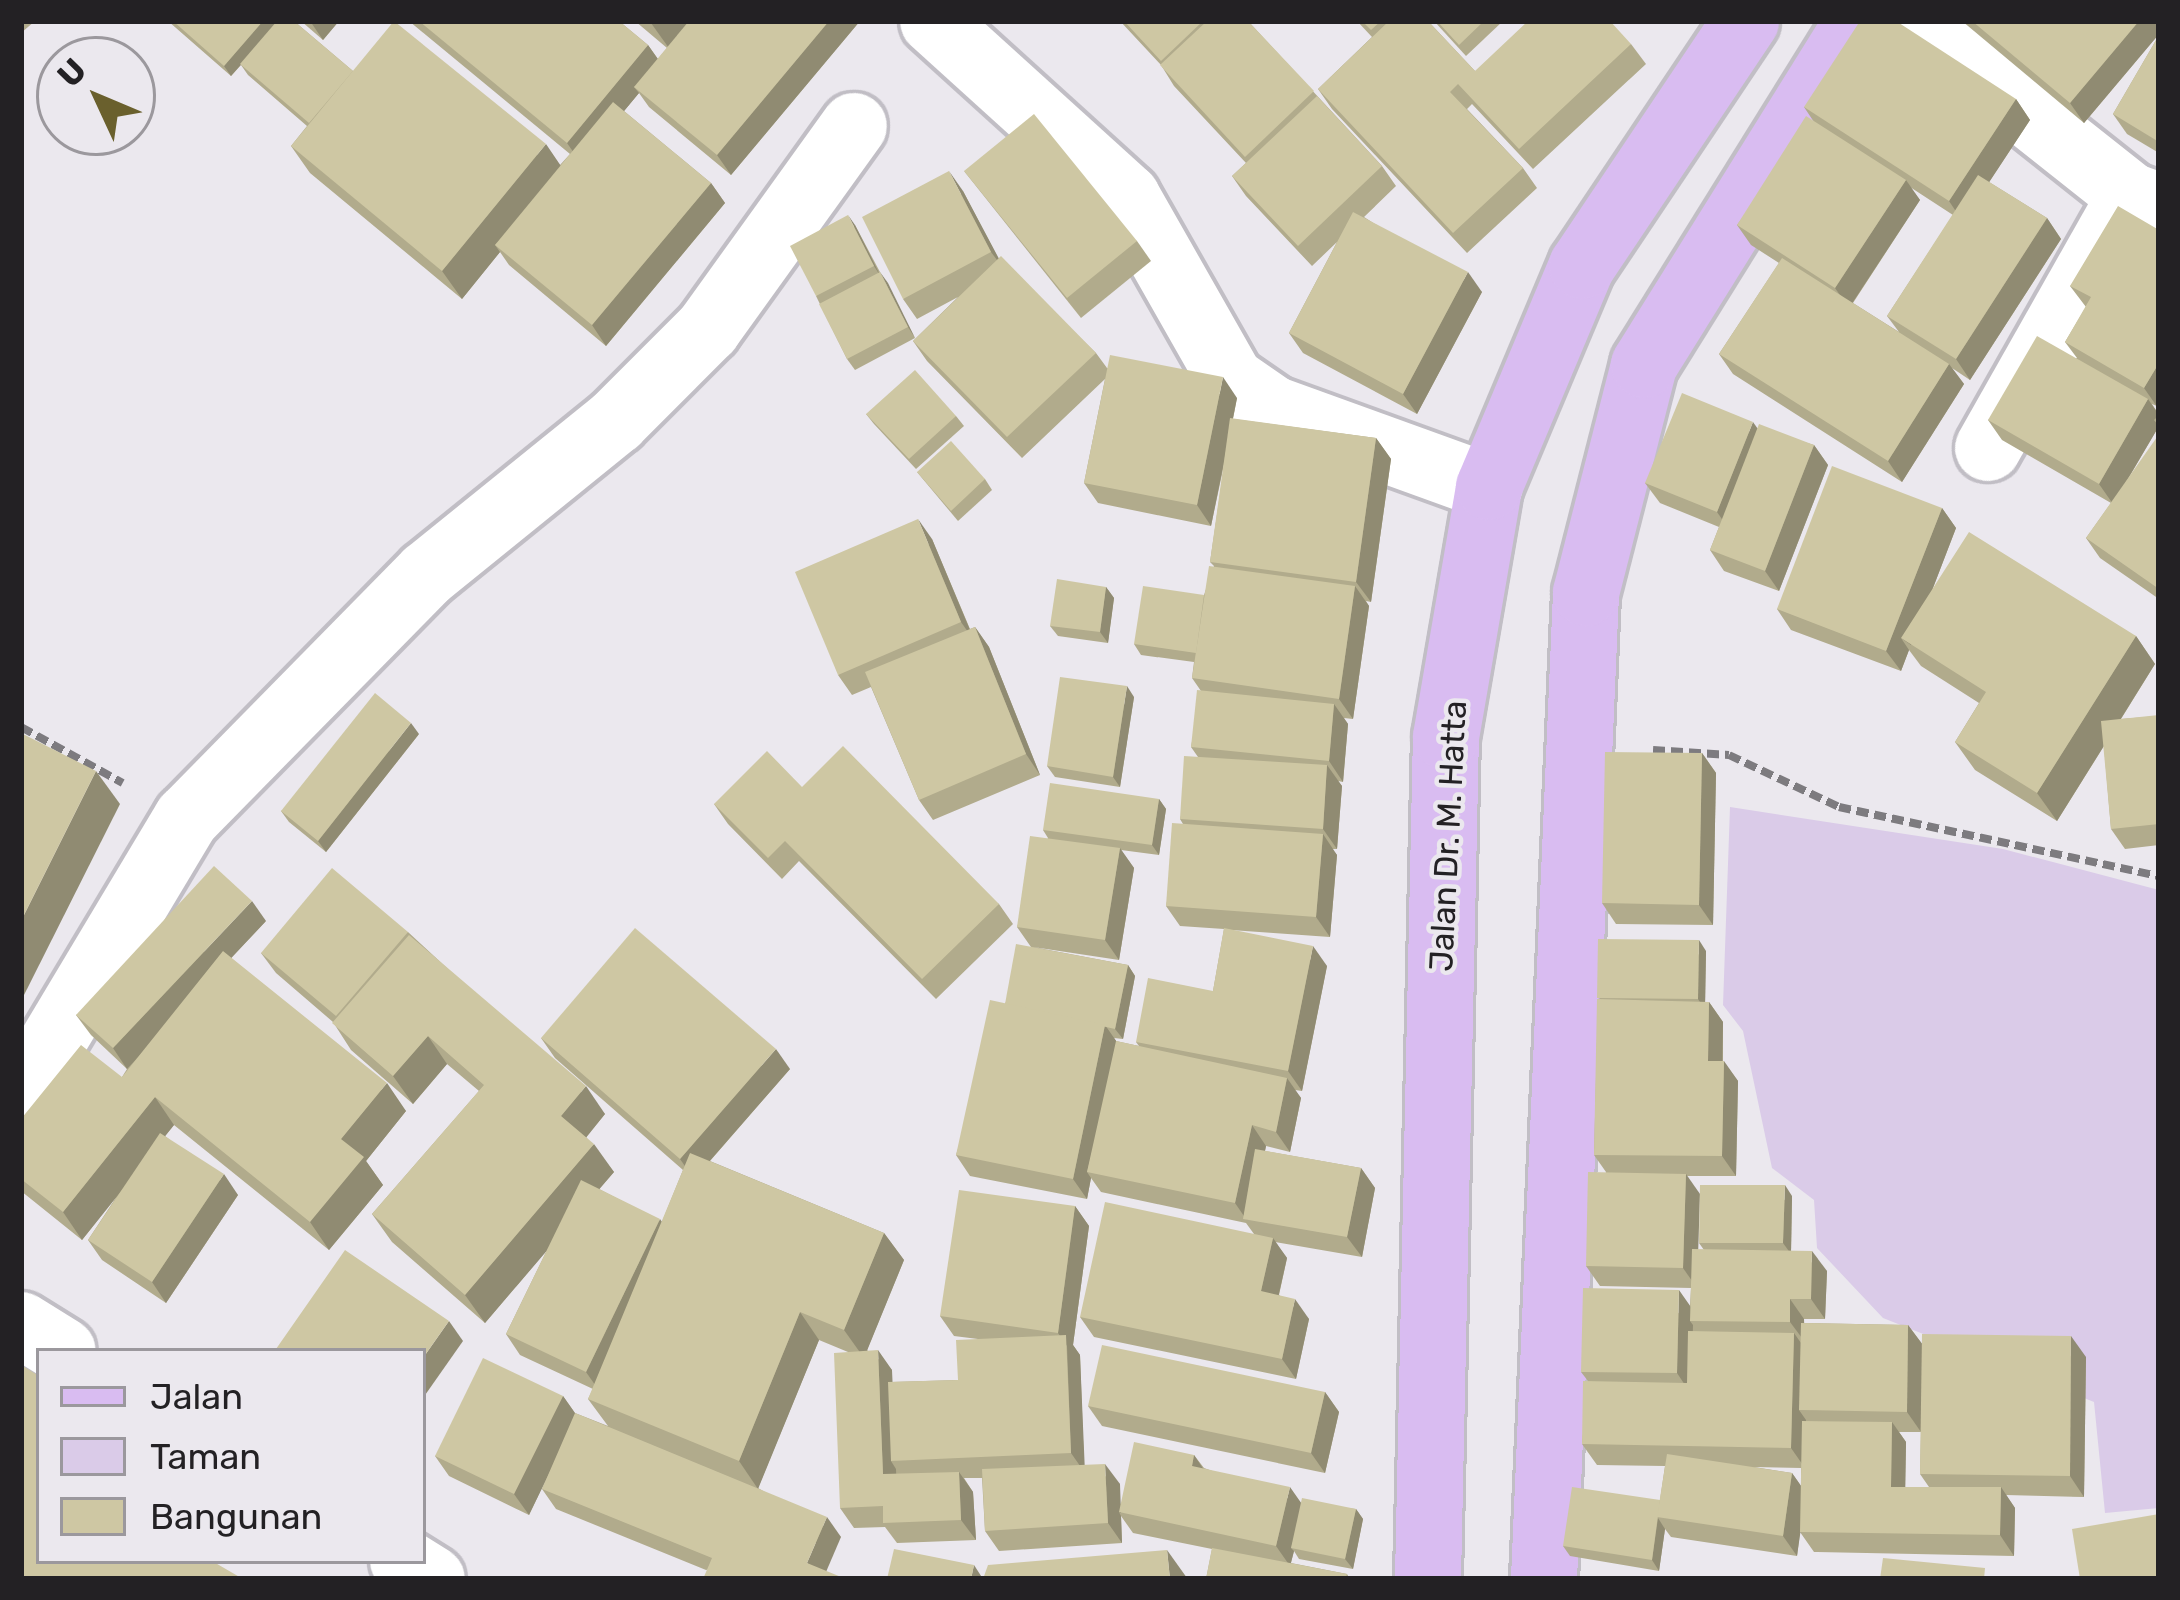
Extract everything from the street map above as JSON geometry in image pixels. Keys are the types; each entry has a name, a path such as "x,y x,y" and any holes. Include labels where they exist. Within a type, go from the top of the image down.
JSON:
{"main road":[{"name":"Jalan Dr. M. Hatta","path":"1428,1579 1446,737 1489,487 1582,266 1746,21"},
{"path":"1544,1579 1586,592 1644,365 1858,21"}],"street":[{"path":"933,21 1127,197 1231,380 1273,409 1489,487"},
{"path":"1910,21 2145,201 1988,448"},
{"path":"21,1095 187,818 427,574 616,421 708,329 854,126"},
{"path":"21,1325 58,1348"}],"path":[{"path":"21,727 187,818"},
{"path":"1580,745 1729,755 1839,807 2159,876"}],"green space":[{"path":"1730,807 2003,849 2159,890 2159,1508 2105,1513 2094,1402 1883,1318 1817,1248 1814,1200 1772,1168 1743,1031 1723,1005"}],"building":[{"path":"173,21 263,21 224,66"},
{"path":"277,21 294,21 353,71 309,123 240,64"},
{"path":"394,21 546,144 442,271 291,146"},
{"path":"419,21 619,21 648,45 567,143"},
{"path":"689,21 829,21 717,155 634,87"},
{"path":"1124,21 1203,21 1161,61"},
{"path":"1207,21 1248,21 1314,91 1245,157 1160,65"},
{"path":"1389,21 1428,21 1475,71 1528,21 1610,21 1631,44 1519,149 1458,84 1450,92 1523,168 1453,233 1318,89"},
{"path":"1437,21 1484,21 1459,45"},
{"path":"1860,21 1896,21 2016,99 1949,201 1804,107"},
{"path":"1972,21 2139,21 2070,103"},
{"path":"2159,35 2159,142 2113,114"},
{"path":"1317,96 1382,166 1298,246 1232,176"},
{"path":"613,102 711,183 592,325 495,245"},
{"path":"1034,114 1137,241 1067,298 964,171"},
{"path":"1806,116 1906,180 1835,288 1737,225"},
{"path":"949,171 991,252 903,299 862,217"},
{"path":"1978,175 2047,218 1956,359 1887,316"},
{"path":"2118,206 2159,230 2159,363 2144,388 2065,342 2091,297 2070,286"},
{"path":"1353,212 1468,272 1403,394 1289,333"},
{"path":"848,215 874,266 816,296 790,246"},
{"path":"1001,256 1096,353 1007,437 913,341"},
{"path":"1782,258 1949,364 1888,461 1719,354"},
{"path":"880,272 908,327 847,359 819,304"},
{"path":"2037,336 2148,399 2099,484 1988,420"},
{"path":"1110,355 1223,377 1197,505 1084,483"},
{"path":"915,370 956,416 909,459 866,414"},
{"path":"1682,393 1753,422 1717,512 1645,483"},
{"path":"1230,418 1376,438 1356,582 1210,562"},
{"path":"1759,424 1814,445 1765,571 1710,550"},
{"path":"2159,438 2159,589 2086,538"},
{"path":"951,441 985,479 951,511 917,472"},
{"path":"1832,466 1942,508 1886,651 1777,609"},
{"path":"918,519 961,622 838,675 795,572"},
{"path":"1969,532 2136,636 2037,793 1955,742 1986,692 1901,638"},
{"path":"1209,566 1355,586 1339,699 1192,678"},
{"path":"1057,579 1106,587 1100,632 1050,626"},
{"path":"1143,586 1204,595 1196,653 1134,644"},
{"path":"975,627 1026,754 919,800 865,672"},
{"path":"1060,677 1127,686 1113,777 1047,766"},
{"path":"1197,690 1334,704 1329,761 1191,747"},
{"path":"375,693 411,723 318,841 281,811"},
{"path":"2159,715 2159,824 2111,829 2101,721"},
{"path":"21,733 96,771 21,921"},
{"path":"843,746 999,904 922,979 785,841 768,858 714,804 767,751 802,787"},
{"path":"1605,752 1702,753 1699,905 1602,903"},
{"path":"1184,756 1327,765 1323,829 1180,819"},
{"path":"1050,783 1159,799 1152,845 1043,830"},
{"path":"1172,823 1323,834 1316,917 1166,906"},
{"path":"1030,836 1120,848 1105,940 1017,927"},
{"path":"214,866 252,901 113,1048 76,1015"},
{"path":"332,868 408,932 336,1016 261,953"},
{"path":"635,928 776,1049 680,1159 541,1038"},
{"path":"1224,928 1313,946 1288,1071 1136,1042 1148,978 1213,991"},
{"path":"409,935 586,1086 561,1116 594,1144 465,1295 372,1214 484,1085 428,1036 393,1076 332,1023"},
{"path":"1598,939 1699,940 1698,999 1597,998"},
{"path":"1016,944 1128,965 1115,1029 1005,1004"},
{"path":"223,951 387,1083 341,1139 364,1157 310,1222 155,1097 63,1212 21,1179 21,1119 81,1045 122,1077"},
{"path":"1597,999 1709,1002 1708,1061 1724,1061 1722,1156 1594,1155"},
{"path":"990,1000 1105,1025 1073,1179 956,1155"},
{"path":"1116,1041 1287,1078 1276,1132 1252,1125 1235,1203 1087,1172"},
{"path":"160,1133 224,1174 152,1282 88,1240"},
{"path":"1255,1149 1361,1168 1347,1237 1243,1219"},
{"path":"690,1153 884,1233 844,1330 800,1312 739,1461 588,1399"},
{"path":"1588,1172 1686,1174 1683,1268 1586,1266"},
{"path":"581,1180 660,1219 586,1372 506,1334"},
{"path":"1700,1185 1785,1185 1783,1243 1699,1243"},
{"path":"959,1190 1075,1206 1058,1333 940,1316"},
{"path":"1105,1202 1273,1238 1261,1291 1295,1299 1282,1359 1080,1317"},
{"path":"1692,1249 1812,1251 1811,1299 1790,1299 1790,1322 1690,1321"},
{"path":"345,1250 449,1321 426,1354 426,1348 277,1348"},
{"path":"1583,1288 1679,1290 1677,1373 1581,1372"},
{"path":"1801,1323 1908,1325 1907,1412 1799,1410"},
{"path":"1688,1331 1794,1333 1791,1448 1582,1444 1583,1381 1687,1383"},
{"path":"1922,1334 2071,1336 2070,1476 1920,1474"},
{"path":"1066,1335 1071,1453 891,1461 888,1382 958,1380 956,1340"},
{"path":"1102,1345 1325,1392 1311,1453 1088,1406"},
{"path":"878,1350 883,1474 959,1472 961,1520 883,1523 883,1506 840,1508 834,1353"},
{"path":"483,1358 563,1396 514,1494 435,1456"},
{"path":"21,1365 36,1374 36,1564 217,1564 243,1579 21,1579"},
{"path":"575,1413 827,1517 807,1563 846,1579 703,1579 712,1558 542,1489"},
{"path":"1802,1421 1892,1422 1891,1487 2001,1487 2000,1535 1800,1532"},
{"path":"1134,1442 1194,1455 1192,1466 1290,1487 1276,1546 1119,1512"},
{"path":"1667,1454 1792,1473 1783,1536 1657,1517"},
{"path":"1105,1464 1108,1523 985,1531 982,1469"},
{"path":"1572,1487 1660,1500 1652,1560 1563,1546"},
{"path":"1302,1498 1356,1509 1345,1559 1291,1548"},
{"path":"2159,1514 2159,1579 2080,1579 2072,1529"},
{"path":"1212,1548 1347,1574 1345,1579 1206,1579"},
{"path":"894,1549 974,1565 971,1579 887,1579"},
{"path":"1167,1550 1170,1579 983,1579 988,1565"},
{"path":"1883,1558 1985,1568 1984,1579 1880,1579"}]}
